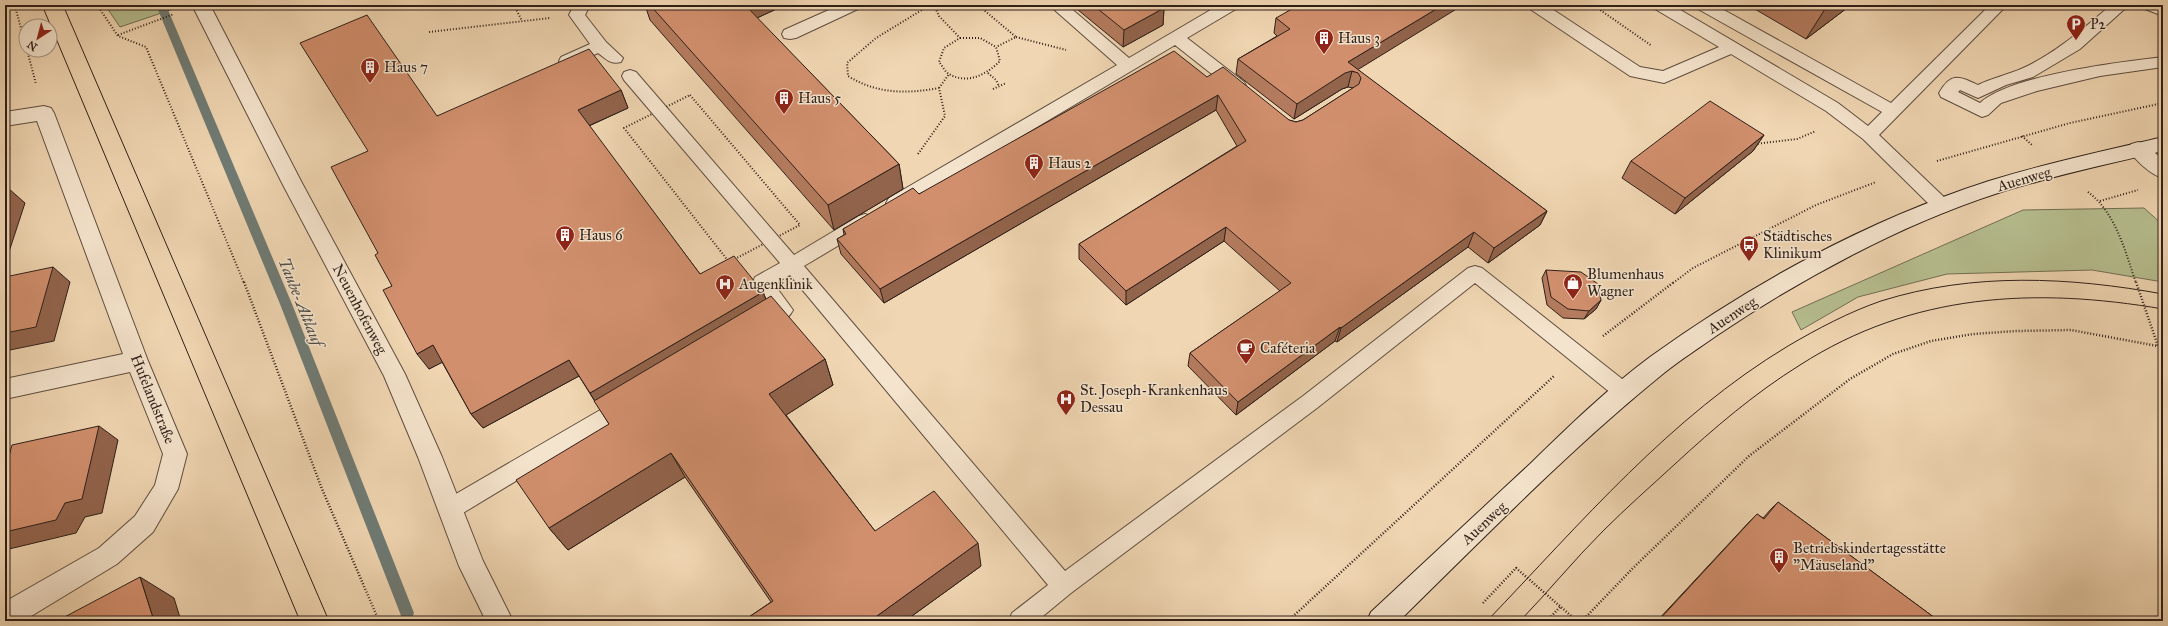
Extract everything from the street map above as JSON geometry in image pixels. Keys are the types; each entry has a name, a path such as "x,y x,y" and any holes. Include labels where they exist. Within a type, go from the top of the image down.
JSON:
{"street":[{"name":"Neuenhofenweg","path":"201,5 292,183 394,374 430,457 472,566 498,620"},
{"path":"5,119 44,113"},
{"name":"Hufelandstraße","path":"5,620 17,609 108,556 144,524 166,488 175,454 137,361 64,161 44,113"},
{"name":"Auenweg","path":"1380,621 1590,422 1624,392 1663,360 1742,307 1804,271 1876,235 1942,206 1994,188 2138,149 2163,144"},
{"path":"2138,149 2163,171"},
{"path":"5,389 137,361"}],"lane":[{"path":"790,34 853,5"},
{"path":"1057,5 1127,65"},
{"path":"743,334 784,310 762,282 1127,65 1231,5"},
{"path":"1535,5 1636,72 1664,77 1731,48"},
{"path":"1660,5 1801,89 1849,120 1869,135 1942,206"},
{"path":"1703,5 1893,111"},
{"path":"1869,135 1999,5"},
{"path":"2121,5 2074,44 2028,74 2007,79 1978,92 1958,82 1947,93 1982,111 1995,99 2034,86 2100,70 2163,62"},
{"path":"2150,5 2163,11"},
{"path":"579,10 600,46 615,58"},
{"path":"1176,37 1250,96"},
{"path":"556,66 600,46"},
{"path":"630,76 833,311 1063,586"},
{"path":"1020,621 1063,586 1310,402 1475,273 1624,392"},
{"path":"450,508 640,395"}],"path":[{"path":"11,5 16,10 18,18"},
{"path":"97,5 118,36 146,47 239,270 322,489 379,621"},
{"path":"514,5 522,20"},
{"path":"930,5 887,29 859,51 847,63 848,76 863,86 888,91 916,93 939,88 949,74"},
{"path":"934,5 939,16 960,38"},
{"path":"978,5 1016,37 996,47"},
{"path":"1593,5 1686,68"},
{"path":"429,32 522,20 579,10"},
{"path":"118,36 178,13"},
{"path":"960,38 980,38 996,47 1000,61 988,73 968,79 949,74 939,62 944,48 960,38"},
{"path":"29,58 44,113"},
{"path":"988,73 996,80 999,86"},
{"path":"993,89 1006,83"},
{"path":"935,179 918,154 944,116 939,88"},
{"path":"1752,145 1797,138 1849,120"},
{"path":"2022,136 2059,170 2100,201 2118,232 2158,346"},
{"path":"2100,201 2142,189"},
{"path":"1582,621 1633,568 1748,456 1850,379 1893,354 1931,341 1972,334 2016,330 2070,330 2163,347"},
{"path":"1484,603 1516,568 1577,621"},
{"path":"1547,621 1560,607"}],"green space":[{"path":"105,5 182,5 182,6 120,27"},
{"path":"2144,208 2163,225 2163,282 2092,270 1947,274 1858,297 1801,330 1792,312 2023,210"}],"building":[{"name":"Haus 5","path":"650,5 745,5 899,164 828,205"},
{"path":"1093,5 1160,5 1164,8 1124,30"},
{"path":"1299,5 1443,5 1348,62 1547,211 1494,248 1474,232 1341,328 1340,327 1238,402 1190,353 1291,283 1226,227 1126,291 1079,244 1246,141 1218,95 880,289 837,239 846,234 843,229 913,188 919,194 1174,51 1207,77 1223,67 1289,120 1296,122 1303,120 1359,84 1361,78 1358,73 1352,71 1345,73 1297,104 1238,59 1290,29 1276,18"},
{"path":"1818,5 1830,5 1825,9"},
{"name":"Haus 6","path":"367,15 437,116 589,49 621,90 578,110 700,274 734,256 763,292 590,393 569,360 471,414 433,345 417,354 383,290 392,286 375,255 378,253 331,167 368,151 300,43"},
{"path":"1710,101 1764,135 1685,198 1631,161"},
{"path":"5,188 8,188 5,198"},
{"path":"53,267 36,327 5,333 5,277"},
{"path":"1546,270 1581,272 1598,284 1601,300 1589,311 1568,309 1551,297"},
{"path":"771,296 825,359 769,394 875,531 934,491 978,543 870,621 743,621 773,601 671,453 549,528 516,480 609,424 594,401"},
{"path":"99,426 82,499 65,503 56,520 5,532 5,471 12,445"},
{"name":"Betriebskindertagesstätte \"Mäuseland\"","path":"1778,502 1939,621 1658,621 1757,514 1764,519"},
{"path":"140,577 154,621 57,621"}],"waterway":[{"name":"Taube-Altlauf","path":"161,5 286,304 407,613"}],"tram line":[{"path":"42,5 300,621"},
{"path":"63,5 329,621"},
{"path":"1487,621 1628,473 1704,405 1745,374 1788,346 1833,321 1881,301 1916,292 1951,285 1986,282 2022,280 2057,281 2128,288 2163,294"},
{"path":"1520,621 1603,531 1705,437 1767,387 1800,365 1843,341 1886,323 1930,310 1976,302 2021,298 2068,298 2115,302 2163,309"}],"place":[{"name":"P2","path":"2076,41"},
{"name":"Haus 3","path":"1324,55"},
{"name":"Haus 7","path":"370,84"},
{"name":"Haus 5","path":"784,115"},
{"name":"Haus 2","path":"1034,180"},
{"name":"Haus 6","path":"565,252"},
{"name":"Städtisches Klinikum","path":"1749,262"},
{"name":"Blumenhaus Wagner","path":"1573,300"},
{"name":"Augenklinik","path":"725,301"},
{"name":"Caféteria","path":"1246,365"},
{"name":"St. Joseph-Krankenhaus Dessau","path":"1066,416"},
{"name":"Betriebskindertagesstätte \"Mäuseland\"","path":"1779,574"}]}
